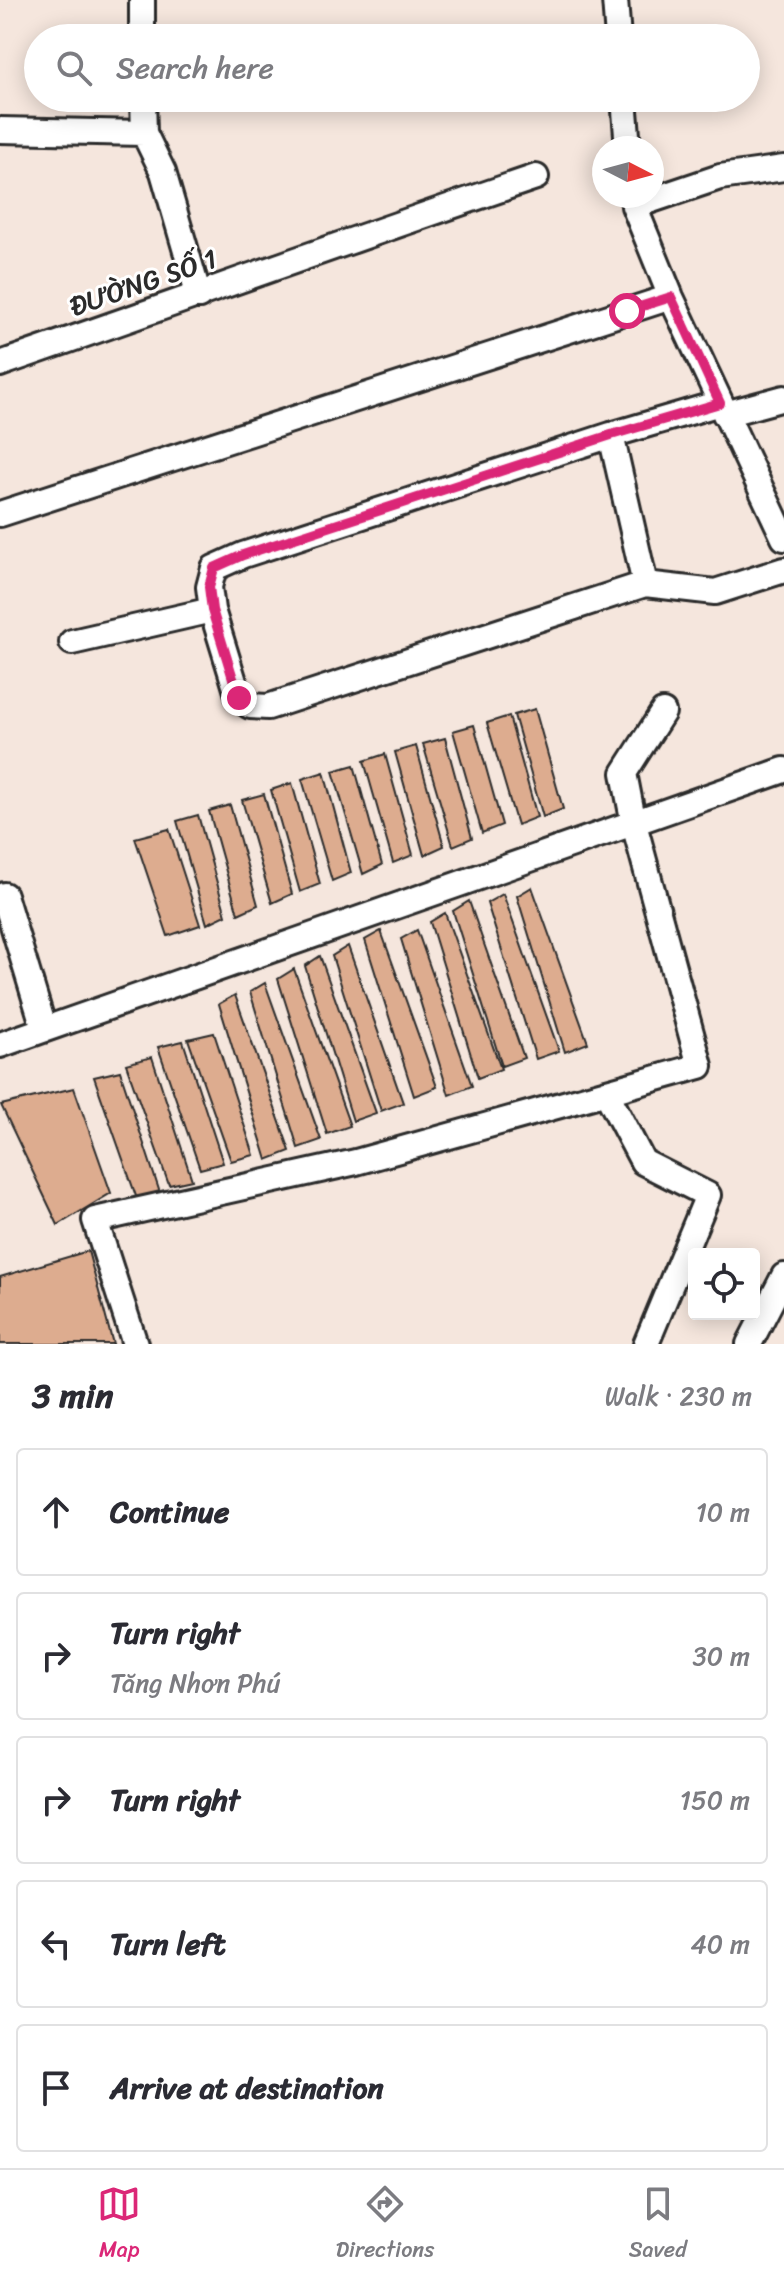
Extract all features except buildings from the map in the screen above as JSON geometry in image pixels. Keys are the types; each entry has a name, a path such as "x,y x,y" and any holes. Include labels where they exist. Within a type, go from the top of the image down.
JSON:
{"street":[{"path":"142,0 142,24"},
{"path":"615,0 617,24"},
{"path":"143,112 144,133 163,172 199,296"},
{"path":"625,112 627,136"},
{"path":"0,130 144,133"},
{"path":"664,192 720,177 784,168"},
{"name":"ĐƯỜNG SỐ 1","path":"0,364 536,177"},
{"path":"636,208 671,297 784,538"},
{"path":"0,514 671,297"},
{"path":"784,398 723,408 611,435 243,555 214,568 209,587 212,610 239,698 250,706 268,707 645,584 715,592 784,570"},
{"path":"611,435 645,584"},
{"path":"72,642 212,610"},
{"path":"135,1344 95,1220 356,1162 700,1066 634,824 624,773 663,712"},
{"path":"0,1045 784,770"},
{"path":"4,895 44,1028"},
{"path":"606,1092 643,1162 708,1195 646,1344"},
{"path":"749,1344 784,1276"}],"route":[{"path":"239,698 212,610 209,587 214,568 243,555 611,435 720,403 671,297 627,311"}]}
